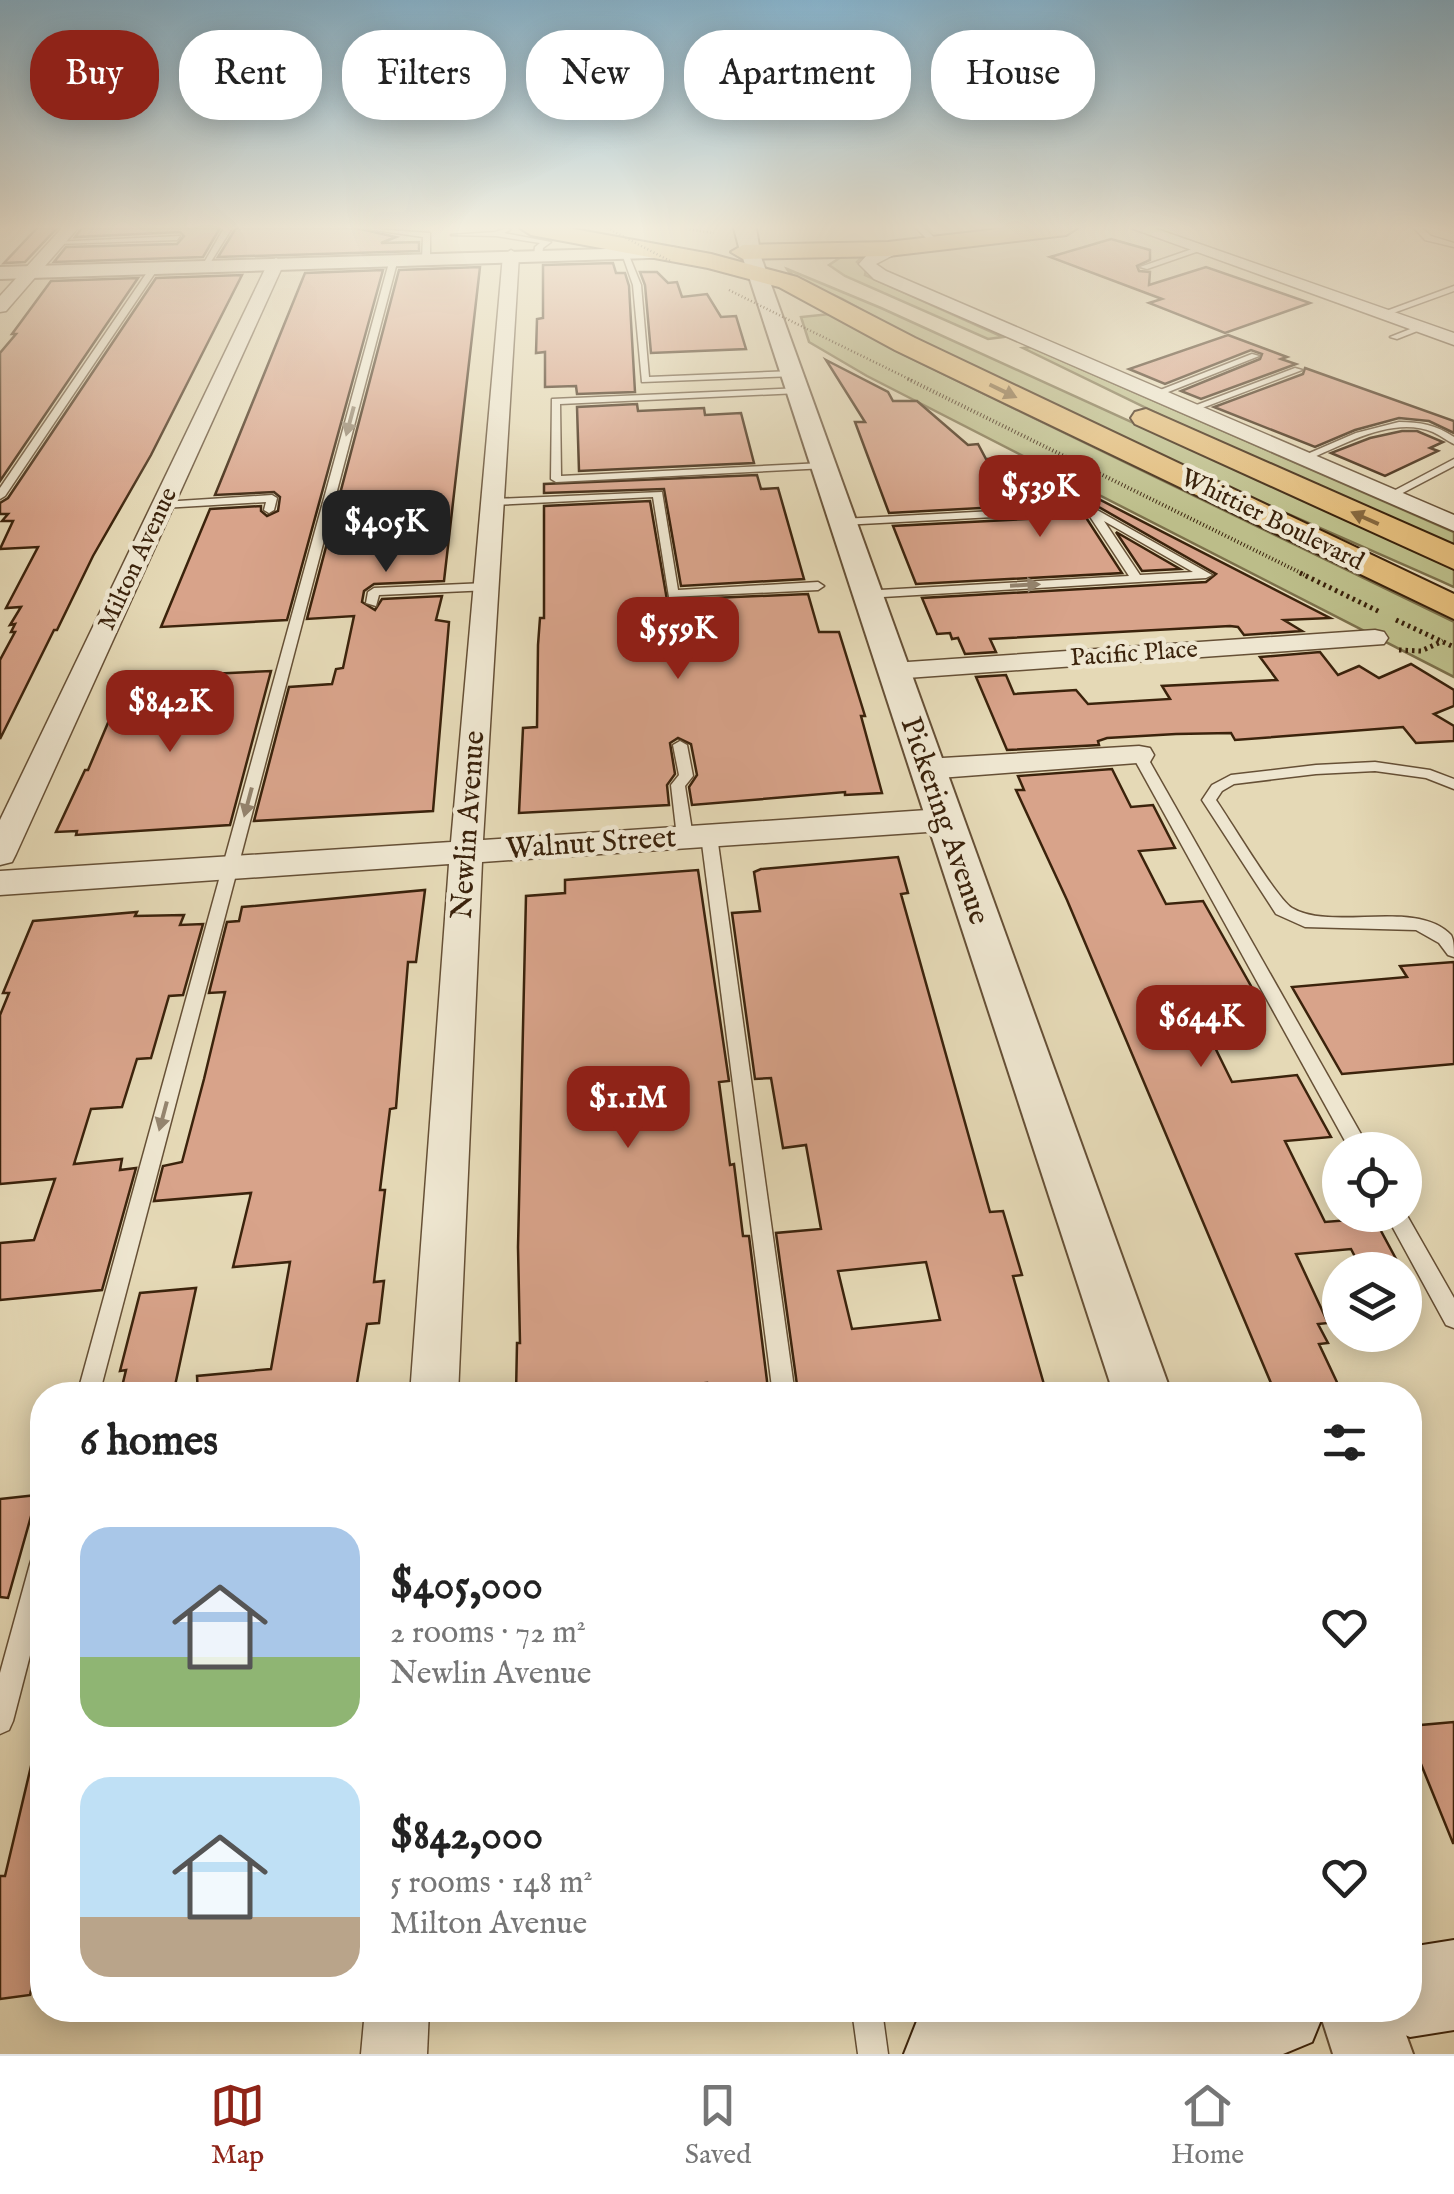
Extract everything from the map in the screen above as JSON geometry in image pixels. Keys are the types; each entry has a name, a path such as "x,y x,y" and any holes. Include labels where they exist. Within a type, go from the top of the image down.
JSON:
{"main road":[{"name":"Whittier Boulevard","path":"870,324 1454,608"},
{"name":"Whittier Boulevard","path":"939,324 1454,558"},
{"path":"1422,1990 1454,1985"},
{"path":"950,2054 1190,2022"}],"street":[{"name":"Milton Avenue","path":"0,854 248,324"},
{"name":"Newlin Avenue","path":"435,1382 466,852 507,324"},
{"path":"997,324 1454,524"},
{"path":"1409,324 1454,340"},
{"name":"Pickering Avenue","path":"791,325 796,382 822,466 1138,1382"},
{"path":"995,348 1025,338"},
{"name":"Pacific Place","path":"893,671 1376,638"},
{"path":"926,769 1139,755"},
{"name":"Walnut Street","path":"0,883 942,820"},
{"path":"394,2054 395,2022"},
{"path":"1362,2022 1372,2054"}],"lane":[{"path":"0,496 116,324"},
{"path":"92,1382 377,324"},
{"path":"640,324 644,380 796,382"},
{"path":"1394,338 1421,328"},
{"path":"1154,394 1255,356"},
{"path":"1190,410 1298,370"},
{"path":"796,382 555,401 556,479 822,466"},
{"path":"1303,458 1383,427 1414,423 1454,441"},
{"path":"1390,496 1454,462"},
{"path":"493,502 658,494 672,594 818,586"},
{"path":"163,505 272,498 269,510"},
{"path":"1090,509 1136,578"},
{"path":"842,522 1090,509 1206,575 866,594"},
{"path":"372,603 374,592 486,587"},
{"path":"680,745 686,776 678,785 698,837 782,1382"},
{"path":"1139,755 1350,1132"},
{"path":"1454,784 1430,771 1399,766 1231,780 1217,788 1209,800 1282,910 1306,921 1419,924 1445,939 1454,951"},
{"path":"1406,1232 1454,1318"},
{"path":"0,1721 30,1609"},
{"path":"869,2022 873,2054"}],"path":[{"path":"791,325 1454,647"},
{"path":"1376,638 1405,653 1421,652 1443,642"}],"green space":[{"path":"803,324 848,324 898,352 1454,622 1454,677 867,376 809,342"},
{"path":"888,324 916,324 1454,569 1454,587 1070,416"},
{"path":"954,324 974,324 1003,337 988,339"},
{"path":"1031,347 1454,532 1454,546 1169,419 1023,348"}],"building":[{"path":"19,324 107,324 0,481 0,353 16,334 12,334"},
{"path":"125,324 217,324 0,739 0,660 15,632 11,632 15,624 10,625 21,607 6,608 38,547 0,549 13,521 2,521 8,514 0,514 0,503 8,498"},
{"path":"284,324 368,324 287,620 161,627 210,509 261,506 267,516 278,511 280,497 274,492 215,495"},
{"path":"385,324 473,324 444,581 374,584 364,591 362,602 375,610 382,599 442,596 436,620 449,622 433,811 254,821 289,687 332,684 336,669 343,668 354,616 307,619"},
{"path":"537,324 631,324 635,392 577,394 576,386 545,387 545,352 536,353"},
{"path":"648,324 738,324 746,349 651,353"},
{"path":"1202,324 1251,324 1225,333"},
{"path":"1228,335 1296,364 1201,399 1181,391 1260,359 1262,354 1251,350 1165,384 1129,369"},
{"path":"826,360 888,392 893,401 917,401 968,445 978,444 986,459 1018,458 1027,474 1048,473 1330,618 1284,620 1302,631 1244,635 1238,627 1230,626 990,639 996,652 965,654 958,638 952,639 950,633 937,634 922,598 1206,582 1216,574 1090,502 889,513 855,422 865,422"},
{"path":"1305,368 1454,421 1454,433 1429,421 1399,418 1355,430 1315,447 1214,407 1303,374"},
{"path":"637,404 638,411 704,408 705,415 741,413 754,463 579,471 577,407"},
{"path":"1417,431 1443,442 1430,448 1438,451 1385,476 1331,453 1370,438"},
{"path":"757,475 761,489 778,488 804,579 681,586 664,489 544,493 544,484"},
{"path":"650,501 667,600 808,594 819,632 839,632 865,716 861,716 882,793 845,792 692,805 689,787 697,775 691,744 678,738 670,743 675,774 667,785 669,805 519,813 523,728 537,727 538,645 540,618 544,618 544,506"},
{"path":"1085,516 1122,573 916,584 893,526"},
{"path":"1116,532 1180,569 1142,571"},
{"path":"1320,652 1338,675 1359,666 1379,678 1411,664 1454,690 1454,706 1434,714 1454,726 1454,741 1416,743 1403,727 1235,740 1231,733 1107,738 1098,741 1099,745 1007,750 976,677 1006,675 1014,694 1076,690 1088,704 1170,699 1162,686 1277,680 1260,657"},
{"path":"271,671 230,825 76,835 77,831 56,832 88,770 127,678"},
{"path":"1112,769 1131,807 1153,805 1175,848 1139,851 1166,904 1203,901 1260,1002 1195,1007 1232,1082 1297,1075 1328,1132 1322,1132 1322,1138 1285,1141 1322,1216 1322,1232 1382,1232 1392,1252 1351,1249 1296,1254 1322,1310 1319,1344 1337,1382 1271,1382 1067,900 1016,790 1024,790 1018,776"},
{"path":"898,857 908,893 901,894 990,1212 1003,1211 1022,1275 1013,1276 1043,1382 797,1382 776,1233 821,1229 806,1145 783,1148 771,1078 755,1079 732,913 760,911 754,872","holes":["926,1262 940,1320 852,1329 838,1271"]},
{"path":"698,870 729,1081 719,1082 730,1165 734,1164 743,1236 749,1236 767,1382 516,1382 526,896 565,893 565,880"},
{"path":"425,890 416,962 408,962 396,1108 390,1109 380,1190 385,1190 374,1282 384,1281 379,1323 367,1324 357,1382 197,1382 197,1376 271,1369 290,1262 233,1267 251,1193 154,1201 163,1166 182,1162 225,992 209,993 227,922 239,921 242,907"},
{"path":"137,912 135,916 184,915 180,925 203,924 183,995 169,996 151,1058 137,1059 122,1107 91,1109 74,1164 122,1159 120,1170 136,1168 102,1290 0,1300 0,1243 34,1240 55,1179 0,1184 0,1015 9,993 3,993 33,921"},
{"path":"1454,962 1454,1064 1342,1074 1292,987 1407,977 1400,966"},
{"path":"196,1288 176,1382 123,1382 126,1370 120,1371 140,1293"},
{"path":"30,1496 30,1520 8,1598 0,1597 0,1499"},
{"path":"1454,1722 1454,1843 1422,1767 1422,1725"},
{"path":"30,1770 30,1995 0,1999 0,1876 5,1876"}]}
